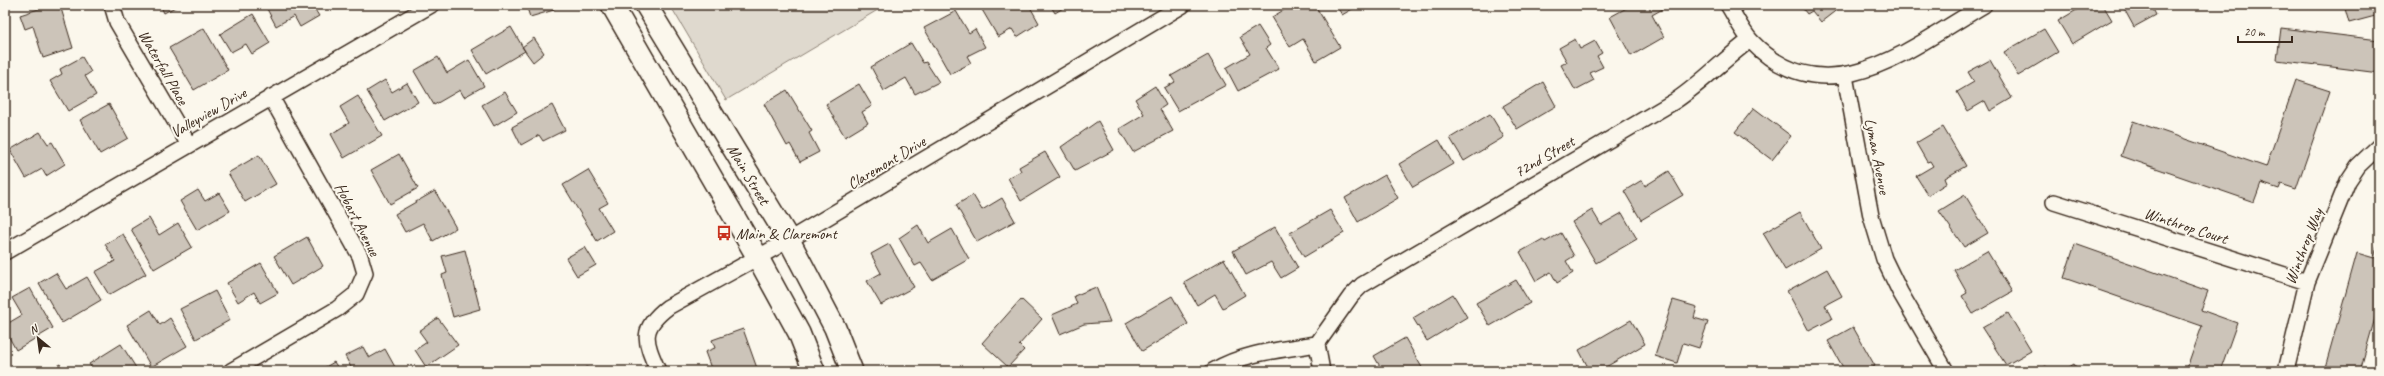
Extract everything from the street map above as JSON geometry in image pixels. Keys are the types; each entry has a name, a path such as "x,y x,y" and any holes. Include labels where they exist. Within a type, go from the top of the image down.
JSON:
{"main road":[{"path":"612,5 758,258 799,333 814,371"},
{"name":"Main Street","path":"646,5 789,240 832,321 852,371"}],"street":[{"name":"Waterfall Place","path":"112,5 117,22 188,145"},
{"name":"Valleyview Drive","path":"5,252 431,5"},
{"name":"Claremont Drive","path":"658,371 647,341 648,330 654,318 668,307 789,240 1183,5"},
{"path":"1728,5 1750,40 1763,52 1790,69 1826,78 1845,76 1867,70 1888,61 1984,5"},
{"name":"72nd Street","path":"1317,344 1351,296 1371,278 1675,101 1714,72 1729,56 1750,40"},
{"name":"Lyman Avenue","path":"1845,76 1871,216 1882,252 1900,292 1946,371"},
{"name":"Hobart Avenue","path":"231,371 337,309 356,294 365,273 360,256 271,97"},
{"name":"Winthrop Way","path":"2286,371 2307,282 2348,181 2358,166 2379,146"},
{"name":"Winthrop Court","path":"2054,202 2307,282"},
{"path":"1213,371 1232,361 1252,354 1317,344 1322,371"}],"shaded area":[{"path":"670,5 886,5 726,100"}],"building":[{"path":"51,5 60,5 73,48 43,58 33,26 25,29 20,15"},
{"path":"160,5 179,5 164,13"},
{"path":"269,5 312,5 319,16 300,27 294,16 276,26 266,7"},
{"path":"504,5 519,5 505,9"},
{"path":"526,5 552,5 554,10 530,17"},
{"path":"986,5 1029,5 1039,23 1017,37 1012,29 998,37 981,8"},
{"path":"1050,5 1068,5 1055,13"},
{"path":"1292,5 1297,5 1300,9 1307,5 1315,5 1340,47 1316,61 1303,39 1290,47 1272,17"},
{"path":"1336,5 1359,5 1342,15"},
{"path":"1632,5 1668,6 1652,15 1664,37 1631,56 1610,17"},
{"path":"1800,5 1843,5 1821,22 1812,11 1807,14"},
{"path":"2085,5 2103,5 2112,20 2072,44 2058,21"},
{"path":"2122,5 2151,5 2156,15 2134,27"},
{"path":"2344,5 2379,5 2379,15 2349,23"},
{"path":"956,11 969,33 975,29 985,47 967,56 971,63 950,74 924,28"},
{"path":"253,14 270,43 252,54 246,44 231,52 220,34"},
{"path":"1258,26 1270,45 1266,48 1279,69 1238,91 1226,68 1250,54 1240,37"},
{"path":"511,27 525,51 486,74 472,50"},
{"path":"204,28 228,70 194,90 169,48"},
{"path":"2281,28 2379,40 2379,73 2277,60"},
{"path":"2044,29 2058,52 2018,76 2004,52"},
{"path":"534,38 544,53 533,62 522,47"},
{"path":"1575,39 1580,49 1595,41 1602,53 1597,56 1603,67 1590,73 1594,80 1575,90 1561,65 1567,62 1559,48"},
{"path":"911,43 923,63 926,62 939,82 915,94 906,78 884,91 871,67"},
{"path":"1208,55 1226,85 1178,111 1164,88 1175,82 1171,76"},
{"path":"82,57 91,72 85,76 96,95 68,111 50,81 62,74 60,69"},
{"path":"438,57 447,73 469,60 484,86 464,97 460,90 434,105 414,71"},
{"path":"1990,60 2012,98 1990,111 1985,101 1968,111 1957,92 1974,82 1968,72"},
{"path":"385,80 392,92 407,83 418,102 385,121 367,91"},
{"path":"2296,80 2330,91 2296,189 2281,184 2279,189 2261,183 2254,202 2121,156 2133,121 2266,167"},
{"path":"1543,82 1556,106 1517,129 1503,106"},
{"path":"859,84 872,106 862,112 868,123 845,137 826,104"},
{"path":"1155,86 1166,105 1160,109 1173,131 1133,152 1119,129 1144,114 1135,99"},
{"path":"787,90 812,131 809,133 819,152 800,162 790,144 787,146 764,104"},
{"path":"505,92 517,112 494,126 482,105"},
{"path":"358,96 382,136 344,158 331,134 349,123 340,107"},
{"path":"109,104 128,138 100,154 80,120"},
{"path":"552,105 565,130 543,141 539,135 521,145 512,127"},
{"path":"1754,108 1791,136 1772,160 1735,132"},
{"path":"1490,114 1504,137 1464,161 1450,138"},
{"path":"1098,121 1114,150 1075,171 1061,147"},
{"path":"1943,127 1966,166 1945,178 1947,183 1928,195 1916,176 1933,166 1930,161 1927,162 1916,143"},
{"path":"40,132 48,144 52,142 65,164 46,176 42,169 26,178 10,150"},
{"path":"1439,140 1453,164 1413,187 1399,164"},
{"path":"1045,152 1060,177 1021,201 1008,178 1021,171 1019,167"},
{"path":"399,154 418,188 390,204 371,170"},
{"path":"259,155 276,184 245,202 228,173"},
{"path":"588,170 608,203 599,208 613,231 597,241 563,185"},
{"path":"1669,171 1683,195 1641,220 1624,191 1642,180 1645,186"},
{"path":"1385,175 1398,198 1358,222 1345,198"},
{"path":"198,190 205,201 219,193 230,211 197,230 180,201"},
{"path":"435,191 456,228 433,241 423,223 405,232 395,214"},
{"path":"973,195 982,210 1002,198 1015,221 977,242 956,205"},
{"path":"1965,195 1988,233 1964,247 1939,211"},
{"path":"1330,210 1344,233 1304,257 1290,233"},
{"path":"1592,210 1601,225 1622,213 1637,239 1596,263 1572,222"},
{"path":"1800,212 1821,249 1785,270 1763,233"},
{"path":"149,218 159,235 178,223 192,247 154,269 131,229"},
{"path":"918,225 928,243 952,229 969,259 932,280 921,263 915,266 899,238"},
{"path":"1275,227 1298,268 1281,278 1271,262 1246,275 1233,251"},
{"path":"1561,233 1574,256 1566,261 1573,273 1557,283 1551,272 1536,281 1520,252 1543,239 1545,242"},
{"path":"123,234 146,274 109,295 95,272 115,261 105,244"},
{"path":"307,237 323,266 291,285 274,256"},
{"path":"2379,239 2379,304 2360,371 2324,371 2357,253 2374,258"},
{"path":"889,244 914,287 881,305 867,281 881,273 871,254"},
{"path":"2075,244 2208,291 2201,310 2237,323 2220,371 2186,371 2202,326 2064,278"},
{"path":"585,247 596,265 577,276 566,258"},
{"path":"465,250 480,309 453,317 442,275 447,273 442,256"},
{"path":"1987,251 2012,292 1973,314 1962,296 1967,293 1954,270"},
{"path":"1224,259 1245,295 1223,308 1215,294 1197,305 1184,282"},
{"path":"261,263 278,293 260,303 254,292 238,302 227,283"},
{"path":"1827,269 1842,296 1825,305 1832,319 1809,331 1787,291"},
{"path":"56,273 66,289 87,277 101,300 62,323 39,283"},
{"path":"1516,280 1530,303 1490,326 1476,303"},
{"path":"1096,287 1110,322 1084,324 1060,334 1052,315 1077,304 1074,296"},
{"path":"30,288 53,328 16,350 5,330 5,325 22,315 12,298"},
{"path":"215,291 230,320 196,339 180,309"},
{"path":"1453,294 1467,317 1427,341 1413,318"},
{"path":"1172,296 1188,324 1142,351 1126,323"},
{"path":"1021,299 1042,319 1019,345 1024,350 1008,367 982,343"},
{"path":"1673,300 1697,307 1694,318 1708,322 1699,348 1683,343 1677,363 1655,356"},
{"path":"151,310 160,325 170,318 187,346 151,367 127,325"},
{"path":"2008,313 2031,351 2006,365 1982,328"},
{"path":"438,318 458,345 426,367 415,350 427,342 419,331"},
{"path":"1631,320 1645,344 1599,371 1590,371 1579,350"},
{"path":"1853,327 1875,366 1866,371 1845,371 1828,341"},
{"path":"743,329 758,371 712,371 705,352 715,348 712,340"},
{"path":"1405,338 1424,371 1381,371 1382,370 1374,356"},
{"path":"121,344 138,371 94,371 89,364"},
{"path":"363,347 369,358 385,349 395,367 389,371 353,371 345,356"},
{"path":"334,362 340,371 319,371"},
{"path":"60,364 63,371 47,371"},
{"path":"2074,364 2078,371 2063,371"},
{"path":"2046,366 2049,371 2037,371"},
{"path":"587,367 590,371 580,371"}],"place":[{"name":"Main & Claremont","path":"724,233"}]}
